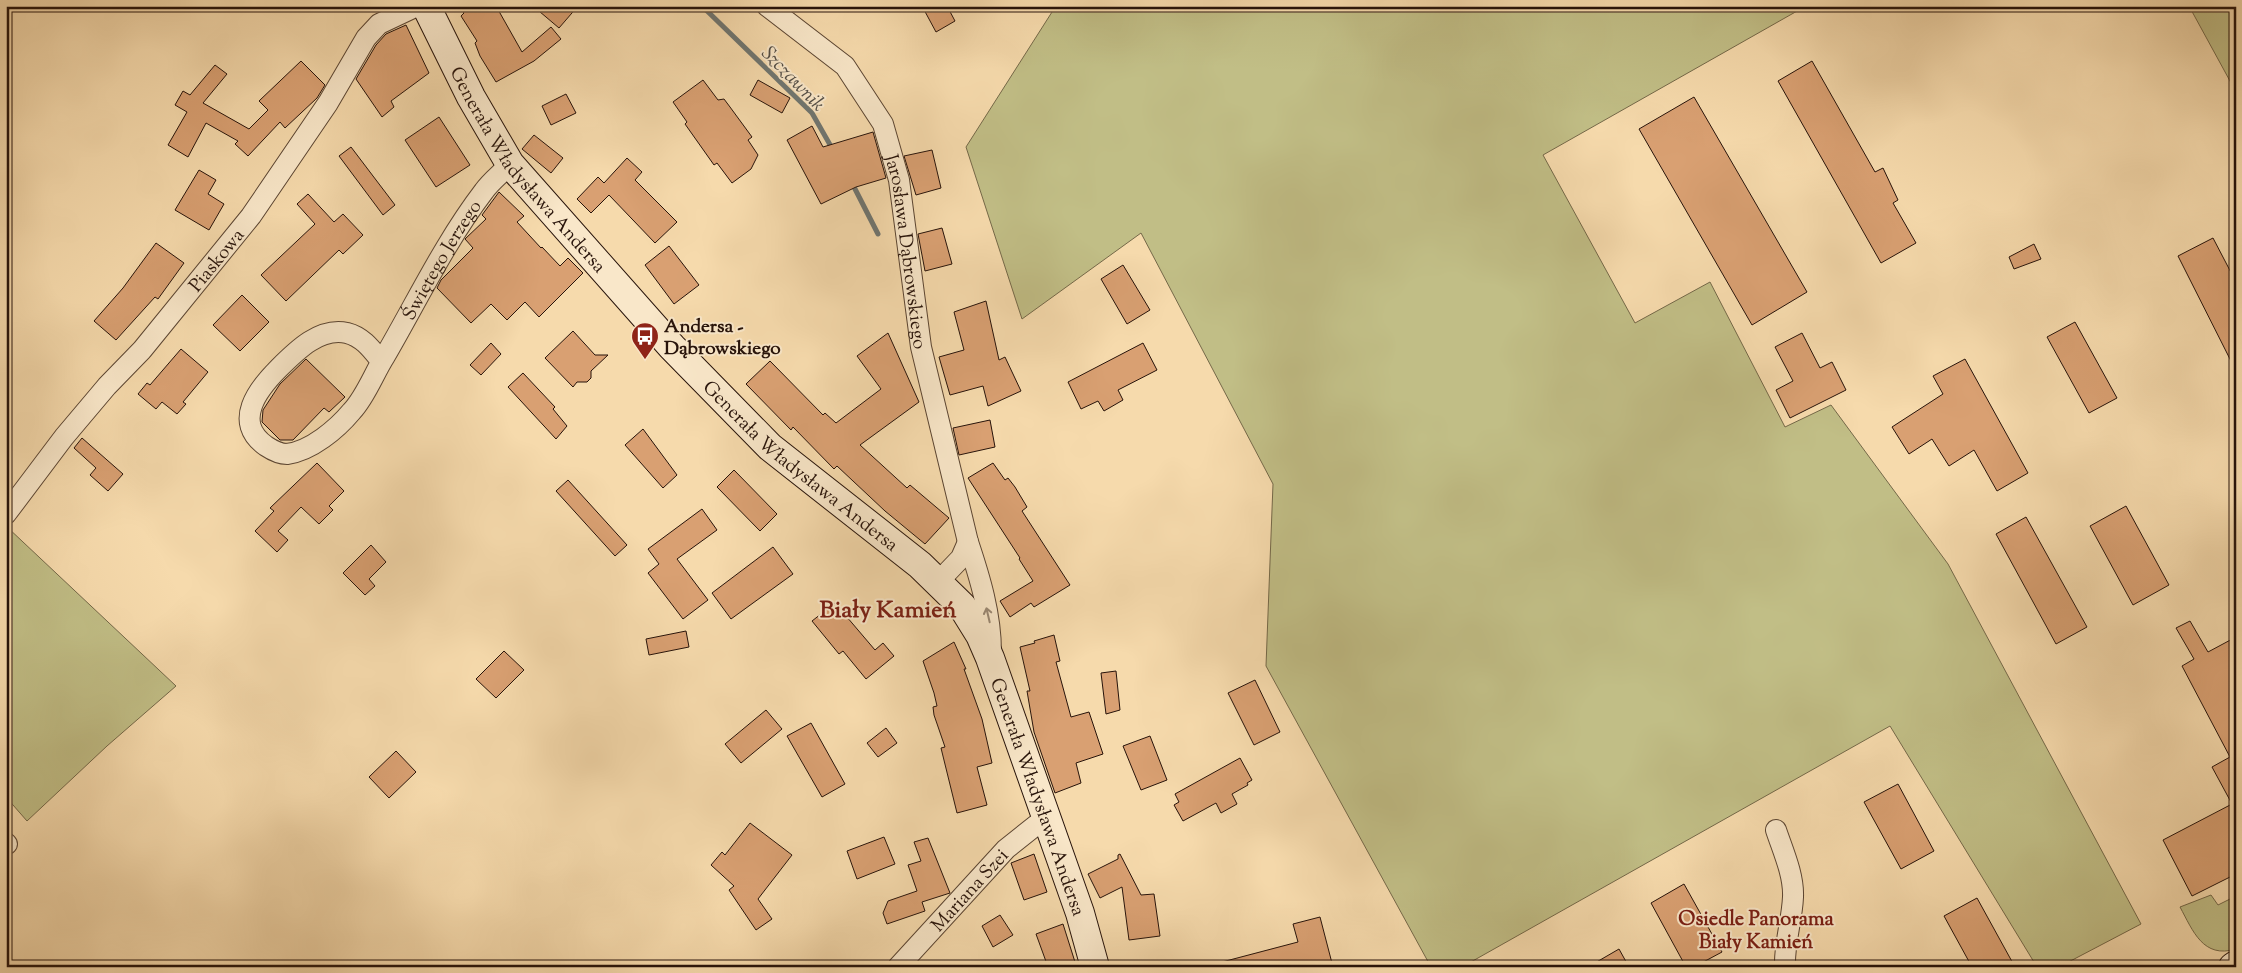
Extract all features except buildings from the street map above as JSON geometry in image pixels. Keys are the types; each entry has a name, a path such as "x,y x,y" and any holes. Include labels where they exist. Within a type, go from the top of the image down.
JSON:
{"street":[{"name":"Piaskowa","path":"6,514 64,437 107,386 142,350 251,216 328,104 366,38 379,24 417,6"},
{"name":"Generała Władysława Andersa","path":"426,6 471,97 510,164 667,340 770,447 920,565 962,606 980,635 990,658 1080,913 1095,967"},
{"name":"Jarosława Dąbrowskiego","path":"767,6 845,66 883,124 899,180 921,347 968,542 978,572 991,626 990,658"},
{"name":"Świętego Jerzego","path":"381,362 358,337 338,332 320,336 301,347 259,389 249,415 251,428 260,442 272,450 286,454 315,443 353,411 460,226 485,190 510,164"},
{"path":"968,542 961,558 938,582 960,588 967,586 978,572"},
{"name":"Mariana Szei","path":"898,967 1006,848 1045,818"},
{"path":"1776,830 1788,863 1793,896 1784,952 1785,967"}],"shaded area":[{"path":"1051,6 1806,6 1543,155 1635,323 1710,282 1785,427 1831,405 1948,564 2141,924 2059,967 2037,967 1890,726 1462,967 1431,967 1266,666 1273,484 1141,233 1022,319 966,147 1052,12"},
{"path":"2189,6 2236,6 2236,92"},
{"path":"6,526 176,686 107,746 27,821 6,797"},
{"path":"2211,895 2218,905 2236,896 2236,949 2215,950 2200,941 2180,907"}],"waterway":[{"name":"Szczawnik","path":"702,6 812,113 833,150"},
{"name":"Szczawnik","path":"852,183 878,234"}],"place":[{"name":"Andersa - Dąbrowskiego","path":"645,360"}],"district":[{"name":"Biały Kamień","path":"888,609"},
{"name":"Osiedle Panorama Biały Kamień","path":"1756,930"}]}
